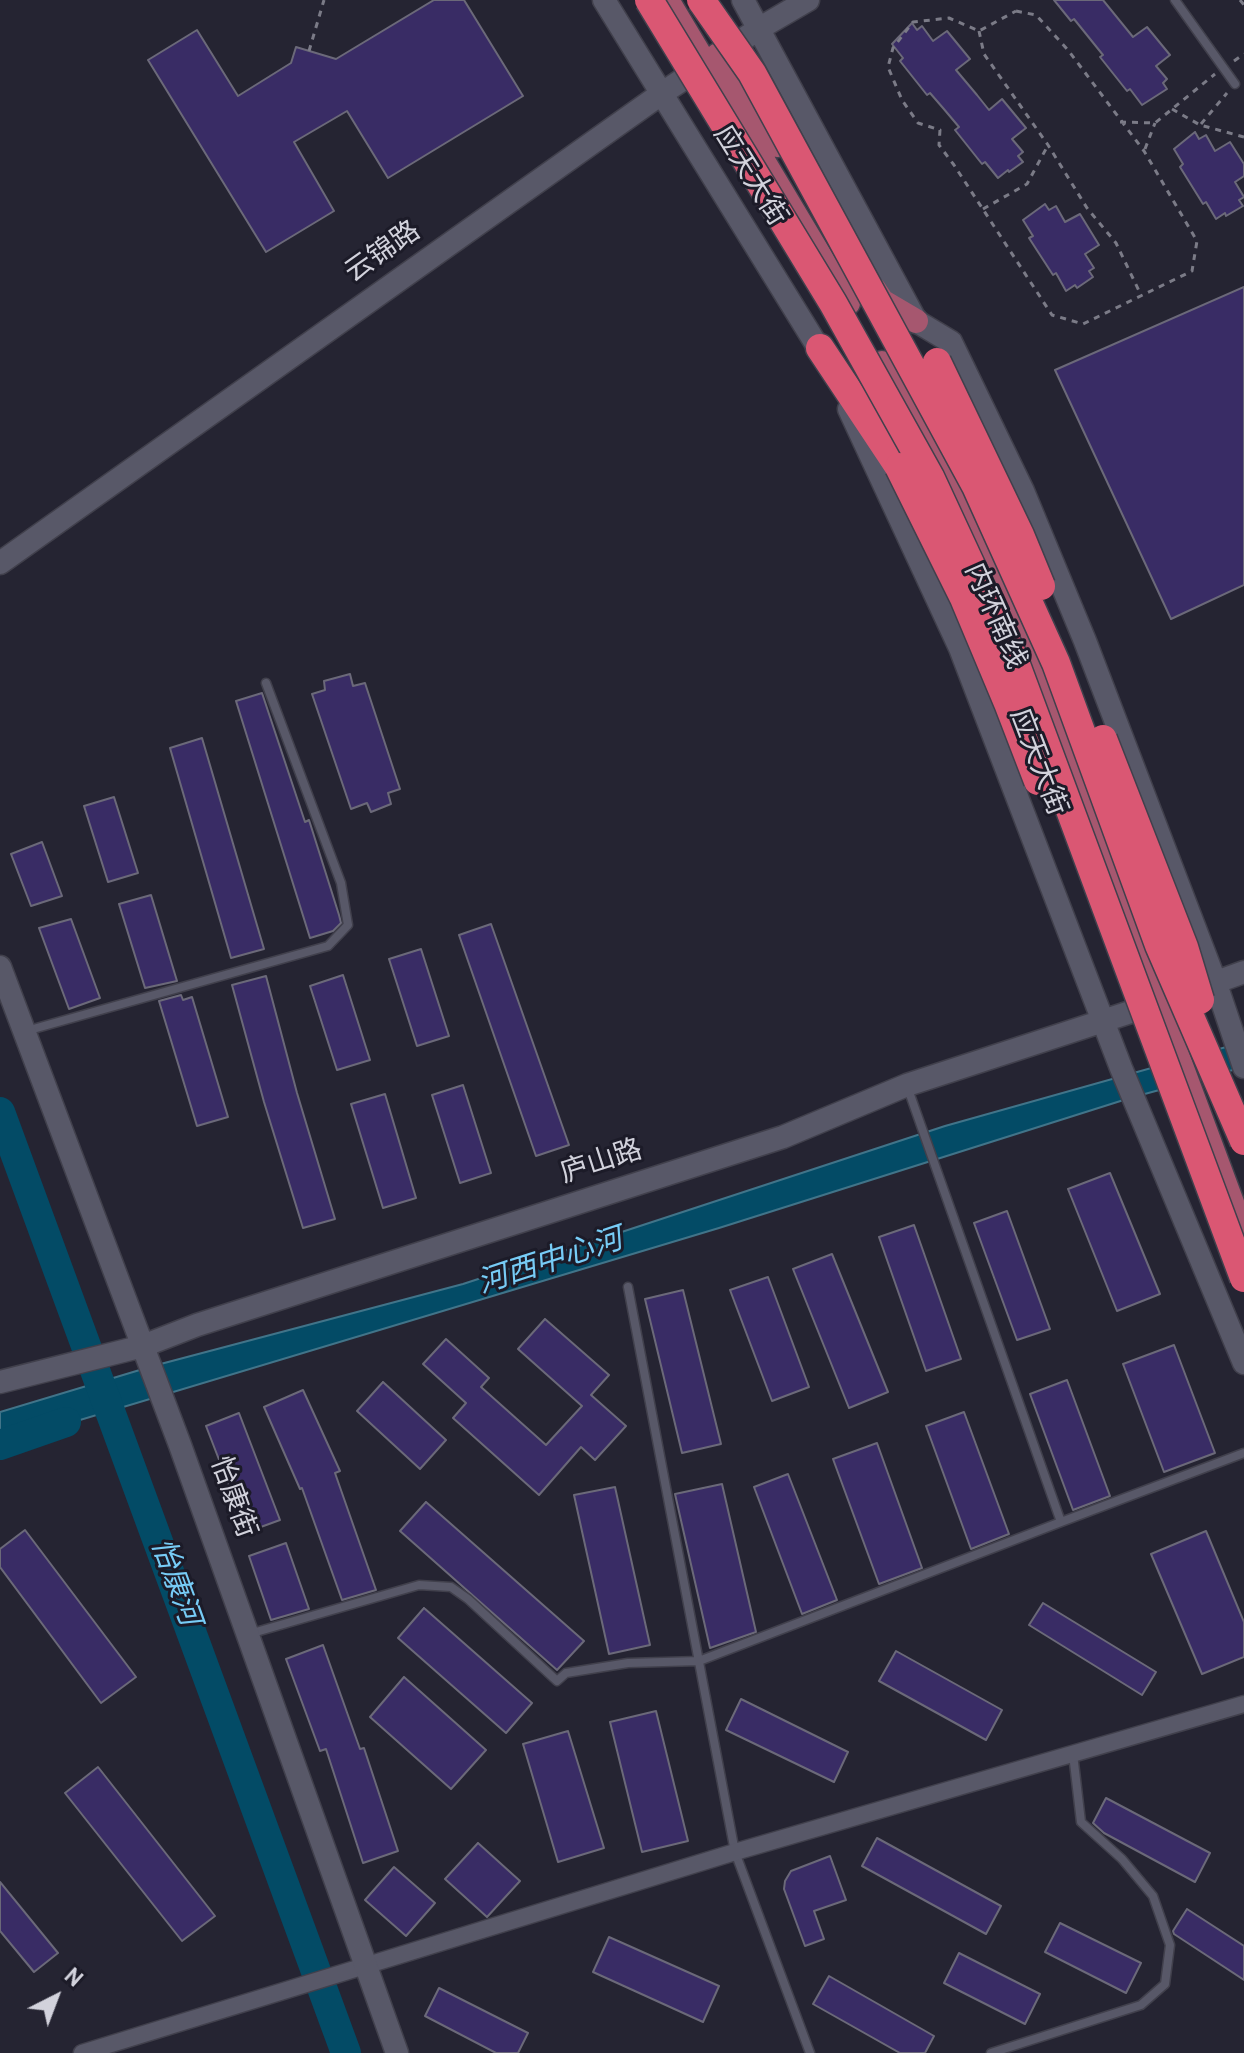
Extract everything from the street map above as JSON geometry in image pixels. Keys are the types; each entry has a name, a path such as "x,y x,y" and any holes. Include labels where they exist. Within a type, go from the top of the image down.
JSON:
{"highway":[{"path":"641,0 679,49"},
{"name":"内环南线","path":"649,0 833,303 930,477 1012,654 1244,1278"},
{"name":"内环南线","path":"701,0 752,73 976,486 1056,663 1159,945 1242,1136"},
{"path":"717,0 752,73"},
{"path":"873,323 937,362 1020,535 1184,947 1242,1136"},
{"path":"820,348 899,467 964,598 1008,703 1112,979 1194,1142"}],"main road":[{"name":"应天大街","path":"667,0 712,60 873,323 953,471 1034,643 1164,1001 1244,1235"},
{"name":"应天大街","path":"684,0 712,60 946,475 1025,646 1244,1199"},
{"path":"712,60 882,301 916,321"}],"street":[{"name":"应天大街","path":"604,0 820,348 960,648 1104,1021 1244,1363"},
{"path":"743,0 916,321 951,342 1023,491 1085,641 1215,981 1244,1067"},
{"name":"云锦路","path":"0,563 661,94 808,0"},
{"name":"怡康街","path":"0,967 138,1347 151,1368 180,1445 397,2053"},
{"name":"庐山路","path":"0,1382 138,1347 197,1325 783,1137 1244,972"},
{"path":"82,2053 735,1852 1244,1704"}],"lane":[{"path":"1175,0 1235,84"},
{"path":"24,1032 328,946 348,925 341,883 266,683"},
{"path":"909,1091 1061,1522"},
{"path":"628,1287 735,1852 810,2053"},
{"path":"249,1634 419,1585 451,1587 557,1681 566,1673 628,1663 699,1661 1244,1453"},
{"path":"991,2053 1141,2005 1165,1984 1170,1945 1153,1896 1122,1859 1081,1822 1073,1754"}],"path":[{"path":"309,51 324,0"},
{"path":"1240,0 1244,5"},
{"path":"1016,11 1036,15 1068,50 1144,151 1197,241 1192,271 1083,324 1052,315 939,145 940,130 918,123 902,100 888,67 893,48 913,22 949,18 979,31 1016,11"},
{"path":"979,31 984,54 1048,145 1087,208 1116,243 1141,296"},
{"path":"1144,151 1155,123 1223,68"},
{"path":"1200,125 1235,84"},
{"path":"1172,109 1200,125 1244,137"},
{"path":"1120,122 1155,123"},
{"path":"983,209 1027,184 1048,145"}],"water":[{"path":"1244,1042 1244,1067 1130,1098 719,1228 0,1444 0,1412 153,1366 463,1284 945,1126"}],"building":[{"path":"434,0 464,0 523,96 388,178 347,111 294,142 334,211 266,252 148,60 197,30 238,96 291,63 296,47 336,59"},
{"path":"1054,0 1103,0 1133,37 1147,27 1170,55 1156,66 1167,79 1163,83 1167,89 1142,105 1100,57 1103,55 1074,19 1071,21"},
{"path":"912,23 917,30 922,26 933,41 947,31 970,59 956,70 989,110 1002,99 1026,128 1012,139 1023,152 1018,156 1023,162 998,178 985,162 982,164 955,130 959,127 930,93 927,95 900,61 903,58 892,44"},
{"path":"1195,132 1199,139 1206,135 1215,151 1230,142 1244,164 1244,176 1235,182 1244,197 1239,200 1243,206 1226,216 1225,213 1216,219 1180,167 1183,164 1174,149"},
{"path":"1045,204 1049,210 1056,206 1065,222 1080,214 1099,245 1085,254 1094,268 1089,271 1093,277 1077,288 1075,285 1066,291 1029,238 1033,236 1023,220"},
{"path":"1244,287 1244,585 1171,619 1055,370"},
{"path":"350,674 353,686 365,683 400,789 388,793 391,804 371,812 367,803 351,809 312,694 325,690 324,681"},
{"path":"262,693 305,822 309,820 341,923 333,931 310,938 236,701"},
{"path":"202,738 264,949 231,958 170,748"},
{"path":"114,797 138,873 108,882 84,806"},
{"path":"42,842 62,896 31,906 11,854"},
{"path":"151,895 177,981 145,988 119,904"},
{"path":"71,919 100,998 69,1009 39,928"},
{"path":"491,924 569,1145 536,1156 459,935"},
{"path":"421,949 449,1036 417,1046 389,959"},
{"path":"343,975 370,1060 337,1070 310,986"},
{"path":"266,976 335,1219 303,1228 232,985"},
{"path":"181,995 183,1000 192,997 228,1117 197,1126 159,1001"},
{"path":"463,1085 491,1173 460,1183 432,1095"},
{"path":"385,1094 416,1198 383,1208 351,1104"},
{"path":"1110,1173 1160,1294 1117,1311 1068,1189"},
{"path":"1007,1211 1050,1329 1017,1340 974,1223"},
{"path":"914,1225 961,1359 926,1371 879,1237"},
{"path":"832,1254 888,1392 849,1408 793,1269"},
{"path":"768,1277 809,1387 772,1401 730,1290"},
{"path":"683,1290 721,1444 682,1453 645,1299"},
{"path":"545,1319 609,1375 591,1395 626,1426 595,1460 581,1447 539,1495 453,1418 466,1403 423,1364 446,1339 489,1378 481,1387 546,1445 582,1406 518,1349"},
{"path":"1174,1345 1215,1453 1164,1472 1123,1364"},
{"path":"1067,1380 1110,1496 1073,1510 1030,1394"},
{"path":"383,1382 446,1440 420,1469 357,1411"},
{"path":"303,1390 340,1471 335,1473 376,1590 342,1600 302,1488 264,1407"},
{"path":"964,1412 1009,1534 971,1549 926,1426"},
{"path":"239,1413 280,1520 247,1532 206,1426"},
{"path":"877,1443 922,1568 879,1584 833,1459"},
{"path":"788,1474 837,1600 802,1614 754,1487"},
{"path":"722,1484 756,1632 710,1648 675,1494"},
{"path":"615,1487 650,1645 609,1654 574,1495"},
{"path":"426,1502 584,1641 557,1670 400,1531"},
{"path":"25,1530 136,1677 101,1703 0,1567 0,1549"},
{"path":"1206,1531 1244,1622 1244,1657 1202,1674 1151,1554"},
{"path":"286,1543 309,1609 271,1620 249,1556"},
{"path":"1043,1603 1156,1672 1142,1695 1029,1625"},
{"path":"424,1608 532,1703 506,1733 398,1638"},
{"path":"323,1645 360,1749 364,1748 398,1851 363,1863 326,1749 320,1751 286,1659"},
{"path":"896,1651 1002,1710 986,1740 879,1681"},
{"path":"404,1677 486,1750 451,1789 370,1717"},
{"path":"741,1699 848,1752 834,1782 726,1730"},
{"path":"656,1711 688,1841 642,1852 610,1722"},
{"path":"568,1731 604,1848 558,1862 523,1744"},
{"path":"98,1767 215,1916 182,1941 65,1793"},
{"path":"1106,1798 1210,1853 1195,1882 1104,1833 1093,1823"},
{"path":"877,1838 1001,1906 986,1934 862,1866"},
{"path":"478,1843 520,1881 487,1917 445,1879"},
{"path":"830,1856 846,1900 814,1911 824,1939 805,1946 784,1889 785,1881 791,1871"},
{"path":"394,1867 435,1903 406,1936 365,1900"},
{"path":"0,1882 58,1953 34,1972 0,1931"},
{"path":"1187,1909 1244,1946 1244,1980 1174,1934"},
{"path":"1060,1923 1141,1963 1126,1993 1045,1952"},
{"path":"609,1937 719,1986 703,2022 593,1972"},
{"path":"959,1953 1040,1994 1025,2024 944,1983"},
{"path":"829,1976 934,2036 925,2053 900,2053 813,2004"},
{"path":"439,1988 528,2033 518,2053 496,2053 425,2016"}],"waterway":[{"name":"怡康河","path":"0,1112 346,2053"},
{"name":"河西中心河","path":"0,1445 66,1422"}]}
